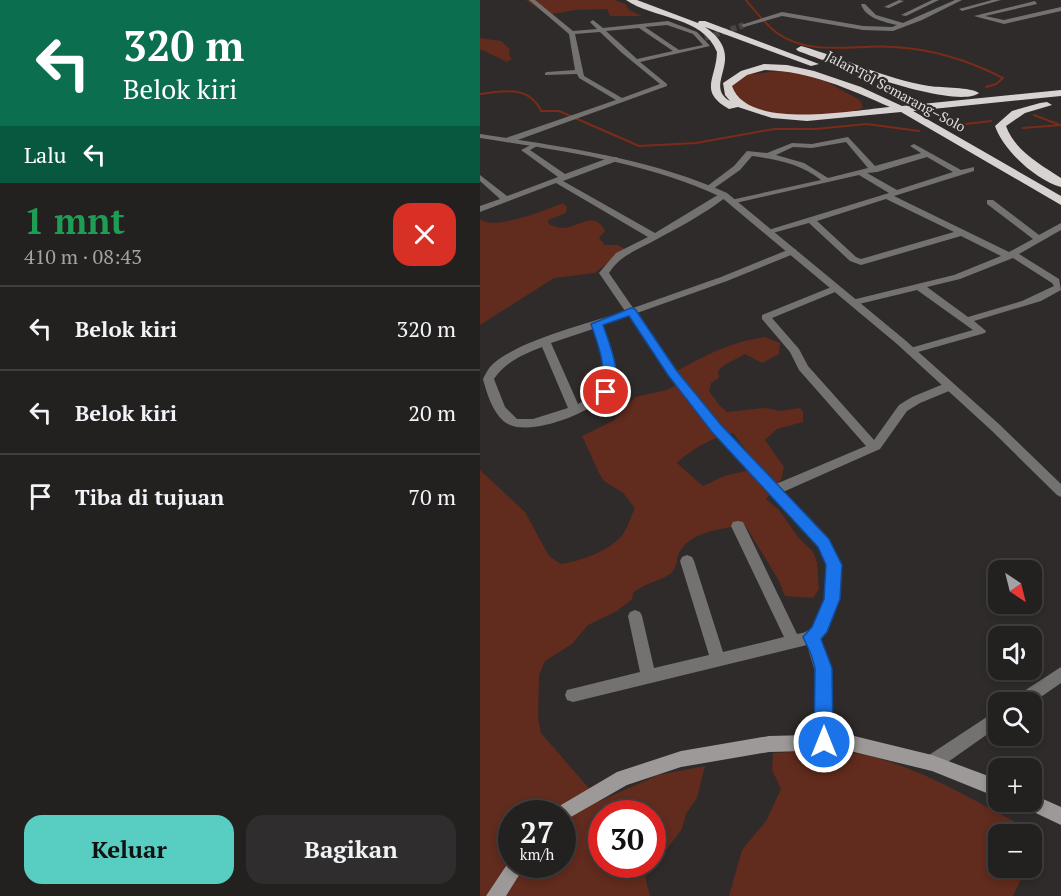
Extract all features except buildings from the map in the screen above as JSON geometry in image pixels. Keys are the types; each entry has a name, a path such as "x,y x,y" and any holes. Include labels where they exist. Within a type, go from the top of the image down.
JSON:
{"highway":[{"path":"630,0 699,28 712,36 720,46 721,60 714,81 714,92 723,103 762,117 789,122 826,121 1061,93"},
{"name":"Jalan Tol Semarang–Solo","path":"641,0 792,55 846,78 922,119 1061,201"},
{"name":"Jalan Tol Semarang–Solo","path":"652,0 746,30 850,74 940,118 1061,190"},
{"path":"746,30 920,88 968,93 1061,93"},
{"path":"898,106 803,69 756,70 732,79 727,85 729,95 741,106 771,114 797,117 835,116 1061,93"},
{"path":"1061,103 1023,110 1010,115 1000,126 1001,132 1012,147 1061,183"}],"main road":[{"path":"576,806 623,778 681,759 769,744 846,742 932,763 988,785"},
{"path":"1042,807 1061,816"},
{"path":"495,896 507,878"}],"street":[{"path":"532,0 572,33 668,22 695,33 703,39 706,47 636,61"},
{"path":"887,7 900,0 906,0"},
{"path":"904,15 936,0"},
{"path":"746,30 755,22 782,14 863,28 893,29 959,0"},
{"path":"962,9 998,0 1014,8"},
{"path":"1028,0 1053,11"},
{"path":"1035,3 977,16 1004,22 1061,9"},
{"path":"863,4 865,9 875,15 903,26"},
{"path":"508,140 619,99 665,85 593,22"},
{"path":"640,26 678,52"},
{"path":"572,33 573,52 583,80 619,99"},
{"path":"547,74 579,72"},
{"path":"480,136 660,169 710,187 724,195 911,351 1061,492"},
{"path":"768,156 792,145 812,146 847,139 874,170"},
{"path":"535,145 525,151 562,179 656,237"},
{"path":"914,146 959,172"},
{"path":"710,187 737,168 748,153 768,156 816,171 827,182"},
{"path":"734,202 827,182 928,154"},
{"path":"480,209 614,159"},
{"path":"769,231 811,220 971,169"},
{"path":"861,173 891,195 960,233 1011,255 1056,281 1059,287 1023,305 993,311 966,321"},
{"path":"480,177 505,199"},
{"path":"573,695 811,637 819,632 832,599 834,565 824,543 717,429 672,372 604,273 611,261 631,248 656,237 724,195"},
{"path":"990,202 1039,239"},
{"path":"811,220 853,259 861,262 960,233"},
{"path":"855,302 957,277 1011,255 1060,228"},
{"path":"597,324 610,364 608,386 602,396 574,410 521,424 513,422 497,405 488,379 490,374 510,358 546,343 631,311 724,279 793,251"},
{"path":"911,351 981,331 920,287"},
{"path":"837,288 766,317 795,351 803,368 874,447"},
{"path":"546,343 574,410"},
{"path":"775,490 874,447 903,408 950,386"},
{"path":"738,526 794,642"},
{"path":"687,561 718,661"},
{"path":"635,616 648,675"},
{"path":"811,637 820,652 824,668 824,742"},
{"path":"1035,692 1061,674"},
{"path":"932,763 988,725"}],"shaded area":[{"path":"526,0 615,0 642,16 610,16 607,9 575,10 547,15"},
{"path":"480,38 501,41 510,49 509,55 512,59 507,62 480,49"},
{"path":"780,71 816,76 860,100 863,108 820,116 786,115 756,109 743,103 730,87 745,75"},
{"path":"563,203 567,207 566,213 548,220 549,224 563,228 586,221 596,222 605,231 599,238 605,245 618,245 625,249 595,273 554,278 480,325 480,219 496,223 508,221"},
{"path":"765,337 780,343 779,354 762,363 745,354 718,371 719,378 711,383 709,391 727,412 765,408 781,411 799,408 803,411 803,422 777,429 765,440 784,467 781,480 766,499 779,510 798,537 813,552 817,562 819,589 813,598 785,596 778,579 745,525 709,532 699,535 684,546 670,574 637,590 633,593 632,599 617,611 588,625 572,644 545,661 539,675 538,718 541,733 599,800 588,800 588,878 645,878 650,896 480,896 480,470 525,512 549,556 561,564 596,554 620,538 635,508 623,493 604,481 582,436 613,421 635,397 667,390 676,385 677,371 742,342","holes":["733,433 756,464 750,470 724,476 703,486 677,463 703,444"]},
{"path":"830,750 882,759 931,778 988,807 988,812 997,812 1019,824 988,824 988,878 1022,878 1013,896 729,896 742,850 766,821 781,789 772,770 773,753"},
{"path":"705,766 697,798 686,814 682,829 666,850 666,800 602,800 658,775"}],"waterway":[{"path":"746,0 768,26 790,40 819,47 894,47 936,53 964,61 1003,78 996,84 986,87"},
{"path":"480,94 507,91 523,93 530,97 541,111 559,111 639,146 696,143 774,129 815,129 867,124 919,131"},
{"path":"1034,115 1060,125"},
{"path":"966,124 991,121"},
{"path":"1023,128 1061,125"}],"tunnel":[{"path":"705,38 744,25"}],"route":[{"path":"606,392 610,364 597,324 631,311 672,372 717,429 824,543 834,565 832,599 819,632 811,637 820,652 824,668 824,742"}]}
